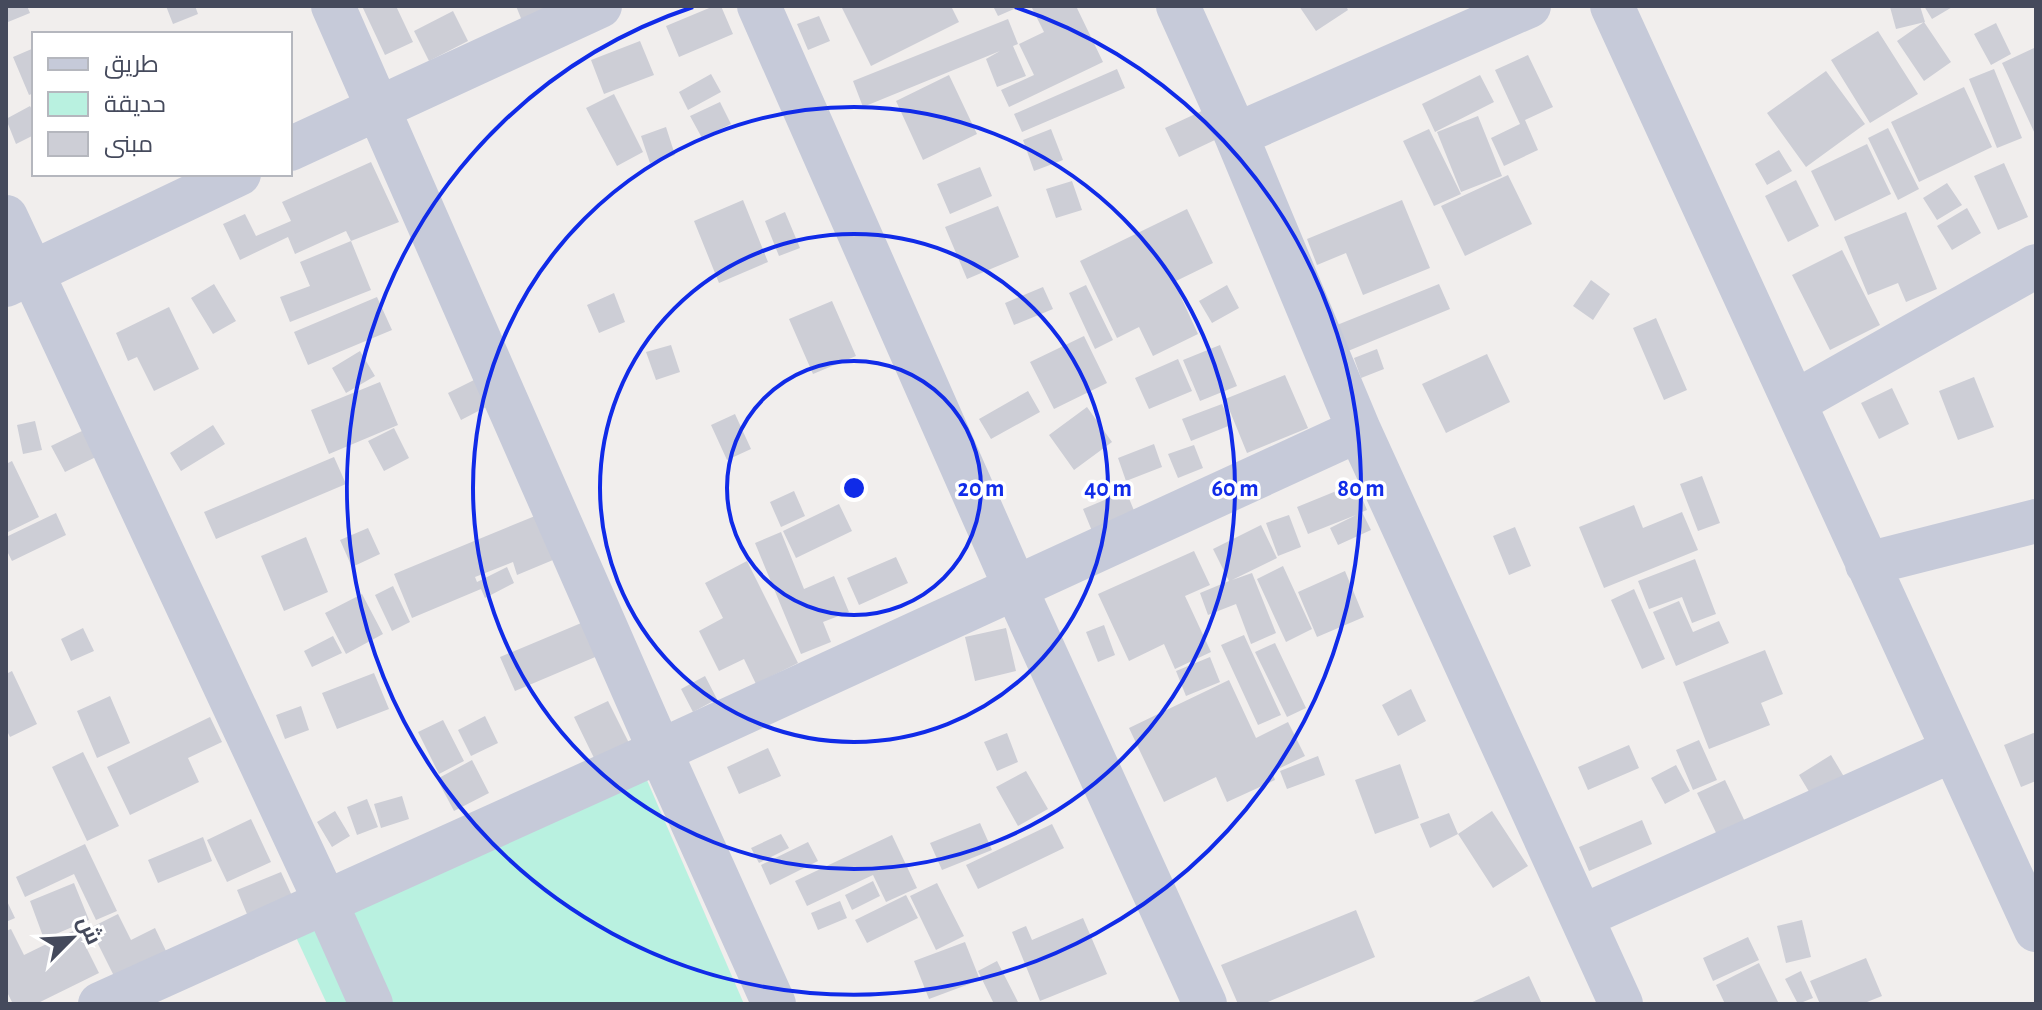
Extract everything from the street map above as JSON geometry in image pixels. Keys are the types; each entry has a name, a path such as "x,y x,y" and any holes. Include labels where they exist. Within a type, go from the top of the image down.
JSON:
{"street":[{"path":"333,6 774,1004"},
{"path":"292,148 600,6"},
{"path":"759,6 1015,587 1205,1004"},
{"path":"1178,6 1236,135 1359,430 1621,1004"},
{"path":"1236,135 1529,6"},
{"path":"1612,6 2034,922"},
{"path":"19,279 235,176"},
{"path":"6,217 19,279 326,903 371,1004"},
{"path":"1795,402 2036,266"},
{"path":"100,1004 1359,430"},
{"path":"1867,564 2036,521"},
{"path":"1583,916 1953,750"}],"green space":[{"path":"646,778 744,1004 327,1004 295,935"}],"building":[{"path":"6,6 27,6 30,13 8,22"},
{"path":"166,6 195,6 198,14 173,24"},
{"path":"362,6 396,6 413,42 385,55"},
{"path":"516,6 563,6 529,38"},
{"path":"721,6 733,34 679,57 666,26"},
{"path":"841,6 951,6 959,22 871,66"},
{"path":"993,6 1021,6 998,16"},
{"path":"1031,6 1076,6 1103,62 1009,107 1001,90 1034,75 1019,44 1044,32"},
{"path":"1299,6 1346,6 1348,10 1316,31"},
{"path":"1920,6 1925,22 1896,29 1890,7"},
{"path":"1924,6 1954,6 1932,19"},
{"path":"453,11 468,41 429,61 414,31"},
{"path":"819,16 830,41 808,50 797,24"},
{"path":"1008,19 1018,44 1013,46 1026,76 997,87 986,59 1000,51 863,107 853,81"},
{"path":"1924,22 1951,62 1924,81 1897,41"},
{"path":"1996,23 2011,54 1991,65 1974,34"},
{"path":"1878,31 1918,94 1870,123 1831,60"},
{"path":"640,41 654,75 604,94 591,60"},
{"path":"2036,47 2036,136 2002,63"},
{"path":"32,49 32,94 29,95 13,57"},
{"path":"1528,55 1553,107 1525,120 1538,150 1504,166 1491,138 1520,124 1495,70"},
{"path":"1117,69 1125,88 1022,132 1014,114"},
{"path":"1994,69 2022,138 1997,148 1969,79"},
{"path":"1826,71 1865,124 1806,167 1767,113"},
{"path":"711,74 721,92 688,110 679,92"},
{"path":"949,75 977,134 923,160 896,101"},
{"path":"1480,75 1494,102 1435,132 1422,104"},
{"path":"1964,87 1992,147 1919,182 1891,122"},
{"path":"614,94 643,152 617,166 586,108"},
{"path":"720,102 731,124 702,138 690,116"},
{"path":"30,106 32,136 16,144 6,119"},
{"path":"1204,110 1217,139 1179,157 1165,128"},
{"path":"1478,116 1502,176 1461,192 1437,132"},
{"path":"666,127 675,155 650,163 641,136"},
{"path":"1888,128 1919,189 1898,200 1868,138"},
{"path":"1051,129 1063,160 1034,171 1023,140"},
{"path":"1429,129 1461,194 1434,206 1403,141"},
{"path":"1867,144 1891,194 1835,221 1811,171"},
{"path":"1779,150 1792,171 1767,185 1755,164"},
{"path":"371,162 399,222 351,241 346,231 295,254 288,237 240,260 223,224 245,214 256,236 291,221 282,202"},
{"path":"2004,163 2028,217 1998,230 1974,176"},
{"path":"980,167 992,196 950,214 937,184"},
{"path":"1508,175 1532,224 1465,256 1441,206"},
{"path":"1796,180 1819,226 1788,242 1765,196"},
{"path":"1072,181 1082,210 1056,218 1046,189"},
{"path":"1947,183 1962,205 1937,220 1923,198"},
{"path":"743,200 768,262 719,283 694,221"},
{"path":"1402,200 1430,268 1363,295 1346,253 1317,265 1307,239"},
{"path":"998,206 1019,257 967,279 945,227"},
{"path":"1967,208 1981,233 1952,250 1937,226"},
{"path":"1187,209 1213,263 1174,282 1198,334 1153,356 1139,327 1117,338 1080,261"},
{"path":"785,212 800,248 779,256 765,221"},
{"path":"1906,212 1937,289 1906,302 1898,283 1868,295 1844,237"},
{"path":"351,241 371,290 290,322 280,297 310,286 300,262"},
{"path":"1842,250 1880,325 1830,350 1792,275"},
{"path":"1591,280 1610,294 1593,320 1573,306"},
{"path":"214,284 236,321 213,334 191,298"},
{"path":"1439,284 1450,309 1348,351 1337,325"},
{"path":"1086,285 1113,340 1095,349 1069,293"},
{"path":"1227,285 1239,308 1212,323 1199,301"},
{"path":"1043,287 1053,309 1014,325 1005,303"},
{"path":"614,293 625,322 599,333 587,305"},
{"path":"377,297 392,330 308,365 294,332"},
{"path":"832,301 856,356 813,374 789,319"},
{"path":"169,307 199,369 154,391 137,357 128,361 116,333"},
{"path":"1656,318 1687,390 1664,400 1633,328"},
{"path":"1084,336 1107,383 1054,409 1030,362"},
{"path":"671,345 680,372 656,380 646,352"},
{"path":"1220,345 1237,386 1200,401 1183,360"},
{"path":"1377,349 1384,369 1361,378 1354,358"},
{"path":"360,351 375,376 346,393 332,368"},
{"path":"1487,354 1510,402 1446,433 1422,384"},
{"path":"1178,359 1192,391 1149,409 1135,378"},
{"path":"1285,375 1308,428 1247,453 1225,399"},
{"path":"1974,377 1994,427 1958,440 1939,391"},
{"path":"476,379 488,406 461,420 448,393"},
{"path":"380,382 398,425 329,454 311,410"},
{"path":"1892,388 1909,424 1879,439 1861,403"},
{"path":"1028,391 1040,412 991,439 979,419"},
{"path":"1222,404 1231,425 1191,441 1182,419"},
{"path":"1087,407 1112,442 1074,470 1049,435"},
{"path":"735,414 751,449 727,460 711,425"},
{"path":"35,421 42,450 23,454 17,425"},
{"path":"213,425 225,444 181,471 170,453"},
{"path":"394,428 409,458 384,471 368,441"},
{"path":"84,430 96,457 65,472 51,446"},
{"path":"1154,444 1162,467 1126,481 1118,458"},
{"path":"1194,445 1203,468 1178,478 1168,454"},
{"path":"334,457 346,484 216,539 204,512"},
{"path":"12,461 39,517 6,533 6,464"},
{"path":"1702,476 1720,523 1698,531 1680,484"},
{"path":"1356,483 1367,510 1362,512 1371,530 1338,545 1330,528 1356,515 1308,534 1297,507"},
{"path":"794,491 805,516 781,527 770,502"},
{"path":"1126,491 1135,513 1092,531 1083,509"},
{"path":"839,504 852,531 796,558 783,531"},
{"path":"1634,505 1643,528 1682,512 1698,550 1604,588 1579,527"},
{"path":"56,513 66,535 12,561 6,549 6,537"},
{"path":"1289,515 1301,547 1278,556 1266,523"},
{"path":"535,516 553,560 517,575 513,562 475,577 477,582 507,567 514,583 485,598 481,589 412,618 394,574"},
{"path":"1261,525 1277,558 1232,580 1252,573 1276,633 1251,644 1236,604 1208,615 1200,593 1229,581 1213,549"},
{"path":"1515,527 1531,566 1509,575 1493,536"},
{"path":"368,528 380,554 352,567 340,540"},
{"path":"781,532 804,589 834,576 849,612 823,622 831,642 801,654 755,543"},
{"path":"306,537 328,592 284,611 261,556"},
{"path":"1194,551 1210,585 1185,596 1211,652 1175,669 1164,644 1129,661 1098,594"},
{"path":"896,557 908,583 859,605 847,578"},
{"path":"1695,559 1716,614 1692,623 1682,597 1649,609 1638,581"},
{"path":"747,561 798,663 756,684 744,659 719,671 699,631 723,618 705,583"},
{"path":"1283,566 1312,629 1286,642 1257,579"},
{"path":"1345,571 1364,617 1317,637 1298,592"},
{"path":"393,586 410,622 392,631 375,595"},
{"path":"1634,589 1665,659 1642,669 1611,600"},
{"path":"362,594 383,634 346,654 325,613"},
{"path":"1679,601 1693,632 1719,621 1729,643 1676,666 1653,612"},
{"path":"586,621 600,655 515,691 500,657"},
{"path":"1104,625 1115,655 1098,662 1086,632"},
{"path":"83,628 94,651 71,661 61,639"},
{"path":"1006,628 1016,671 975,681 965,637"},
{"path":"1244,635 1281,715 1258,725 1221,645"},
{"path":"333,636 342,653 312,667 304,651"},
{"path":"1275,643 1306,708 1287,717 1255,652"},
{"path":"1765,650 1783,694 1761,703 1770,725 1709,749 1683,682"},
{"path":"1210,657 1220,682 1186,696 1176,671"},
{"path":"12,671 37,724 10,737 6,729 6,674"},
{"path":"374,673 389,709 337,729 322,693"},
{"path":"705,676 717,699 693,712 681,689"},
{"path":"1229,680 1256,738 1288,722 1305,756 1272,772 1275,780 1227,802 1216,777 1164,802 1129,728"},
{"path":"1411,689 1426,721 1398,736 1382,705"},
{"path":"110,696 130,743 97,758 77,711"},
{"path":"608,701 629,743 595,760 574,717"},
{"path":"301,706 309,730 285,739 276,715"},
{"path":"485,716 498,743 471,756 458,730"},
{"path":"210,717 222,742 188,758 199,782 130,815 107,767"},
{"path":"443,720 464,761 439,774 418,732"},
{"path":"2036,732 2036,781 2021,787 2004,745"},
{"path":"1007,733 1018,762 997,771 984,742"},
{"path":"1699,740 1717,780 1693,790 1676,750"},
{"path":"1629,745 1639,768 1588,790 1578,767"},
{"path":"768,748 781,776 739,794 727,767"},
{"path":"83,752 119,826 87,841 52,767"},
{"path":"1831,755 1855,795 1823,815 1799,775"},
{"path":"1318,756 1325,775 1287,789 1280,771"},
{"path":"472,760 489,793 454,811 437,779"},
{"path":"1400,764 1419,818 1375,834 1355,780"},
{"path":"1676,765 1690,791 1665,804 1651,778"},
{"path":"1026,771 1048,809 1018,826 996,787"},
{"path":"1725,780 1748,828 1720,841 1697,793"},
{"path":"402,796 409,819 381,828 374,804"},
{"path":"367,799 378,827 357,835 347,807"},
{"path":"335,811 350,836 332,847 317,822"},
{"path":"1492,811 1528,866 1493,888 1458,834"},
{"path":"1449,813 1458,834 1430,848 1420,824"},
{"path":"251,819 271,862 227,882 207,840"},
{"path":"1642,820 1652,844 1589,871 1579,847"},
{"path":"980,823 992,850 942,870 930,843"},
{"path":"1052,824 1064,848 978,889 966,865"},
{"path":"781,834 789,848 759,863 751,848"},
{"path":"892,835 917,888 886,902 873,875 807,906 795,881"},
{"path":"203,837 212,861 158,883 148,860"},
{"path":"808,842 818,861 770,885 761,865"},
{"path":"85,844 117,911 96,920 74,874 25,897 16,877"},
{"path":"281,872 299,911 254,931 237,890"},
{"path":"873,881 880,896 852,910 845,895"},
{"path":"74,883 89,920 44,939 30,901"},
{"path":"937,883 964,936 936,950 910,896"},
{"path":"906,895 918,918 867,943 855,920"},
{"path":"6,899 15,918 6,922"},
{"path":"840,901 847,918 818,930 811,913"},
{"path":"1356,910 1375,957 1263,1004 1238,1004 1221,965"},
{"path":"118,914 131,940 155,928 166,951 114,976 90,928"},
{"path":"1083,918 1107,974 1040,1001 1012,932 1026,926 1032,940"},
{"path":"1802,920 1811,957 1786,963 1777,926"},
{"path":"11,929 24,955 77,929 99,973 36,1004 13,1004 6,990 6,931"},
{"path":"1748,937 1759,960 1713,981 1703,958"},
{"path":"965,942 980,980 929,999 914,961"},
{"path":"1866,958 1882,996 1862,1004 1820,1004 1810,981"},
{"path":"997,961 1019,1004 994,1004 978,971"},
{"path":"1759,963 1779,1004 1725,1004 1716,985"},
{"path":"1801,971 1813,998 1798,1004 1785,979"},
{"path":"1529,976 1542,1004 1468,1004"}]}
